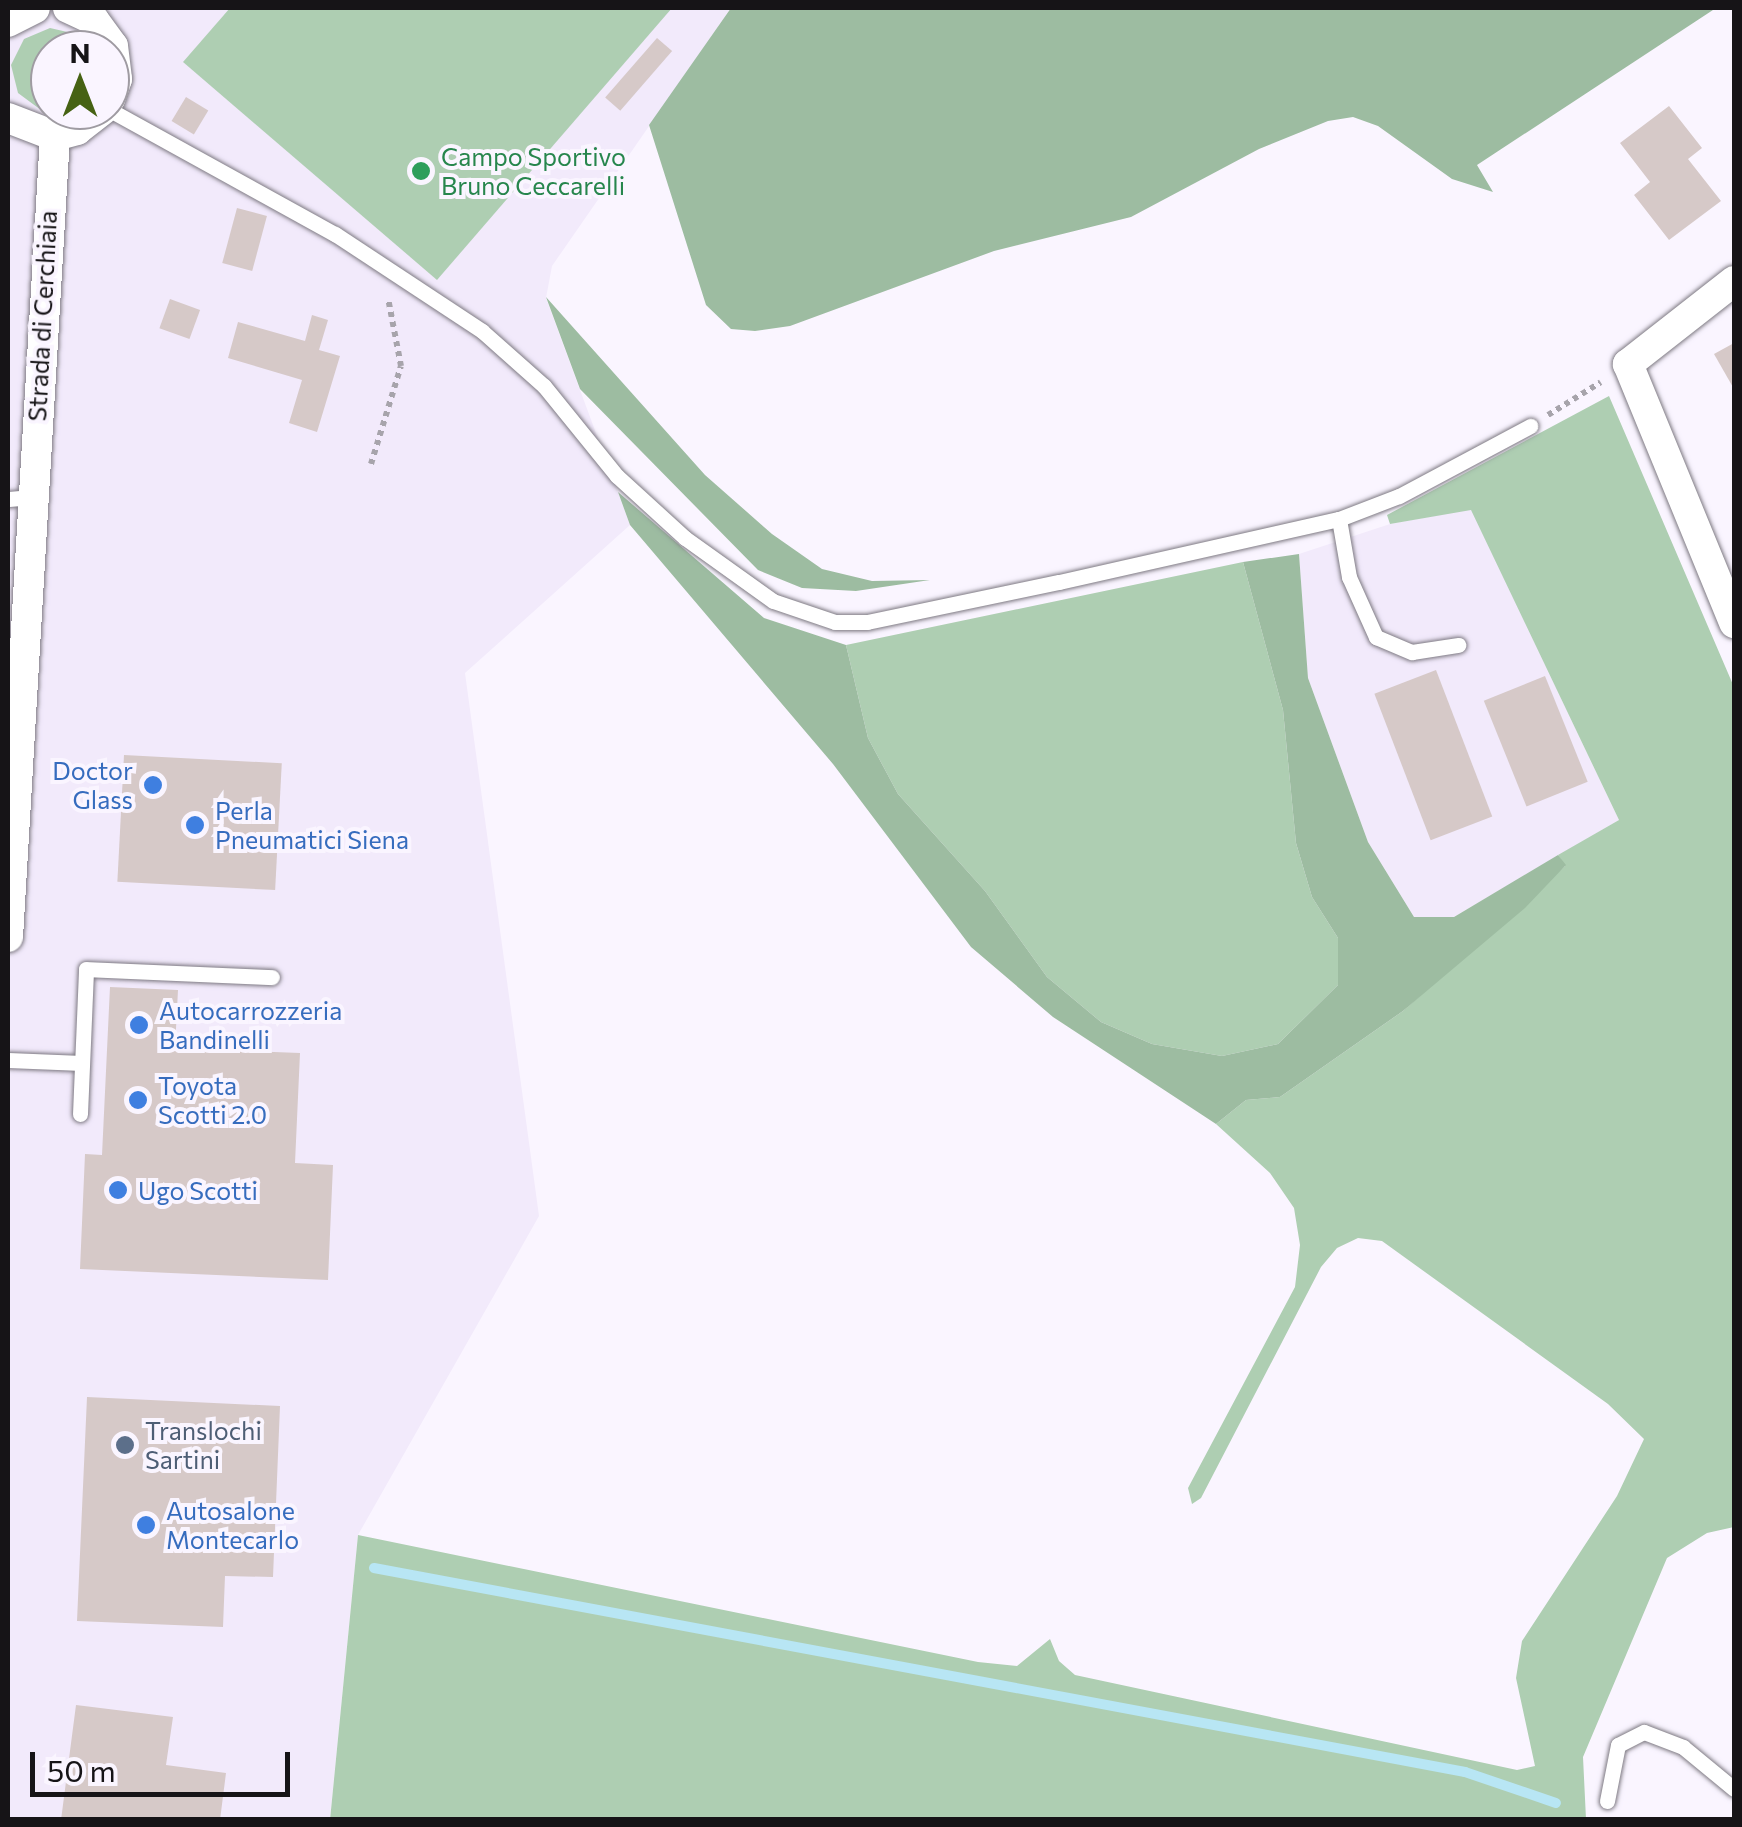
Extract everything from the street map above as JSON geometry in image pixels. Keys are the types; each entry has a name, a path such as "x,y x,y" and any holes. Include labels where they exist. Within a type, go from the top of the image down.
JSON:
{"street":[{"path":"8,118 55,136 76,130"},
{"name":"Strada di Cerchiaia","path":"8,937 20,498 55,136"},
{"path":"1734,281 1628,364 1734,623"}],"lane":[{"path":"130,123 369,256 512,354 617,476 685,538 748,587 805,615 868,622 1339,518 1399,496 1530,426"},
{"path":"1339,518 1349,577 1376,637 1412,652 1458,645"},
{"path":"80,1114 86,970 272,978"},
{"path":"8,1060 82,1063"},
{"path":"1607,1801 1618,1745 1644,1732 1684,1747 1734,1790"}],"path":[{"path":"369,256 394,315 401,366 371,464"},
{"path":"1530,426 1628,364"}],"shaded area":[{"path":"8,8 731,8 552,266 546,298 630,525 465,673 539,1216 358,1535 330,1819 8,1820"},
{"path":"1471,509 1619,820 1454,917 1414,917 1368,842 1308,678 1299,554 1390,524"}],"green space":[{"name":"Campo Sportivo Bruno Ceccarelli","path":"230,8 672,8 437,280 183,62"},
{"path":"731,8 1716,8 1477,165 1493,192 1452,179 1378,126 1353,117 1328,121 1259,149 1131,217 994,251 790,326 755,331 731,329 706,305 649,125"},
{"path":"30,36 30,102 18,93 11,65 24,39"},
{"path":"546,297 705,475 772,534 822,569 872,581 930,580 856,591 802,588 758,570 580,389"},
{"path":"1609,396 1734,687 1734,1527 1707,1533 1667,1558 1583,1757 1586,1819 330,1820 358,1535 978,1662 1017,1666 1050,1639 1059,1661 1075,1675 1517,1770 1535,1766 1516,1678 1522,1641 1617,1496 1644,1439 1608,1404 1382,1241 1358,1238 1337,1248 1321,1267 1201,1498 1192,1504 1188,1488 1295,1287 1300,1245 1294,1208 1270,1173 1216,1124 1246,1100 1280,1097 1403,1011 1565,866 1558,855 1619,820 1471,510 1390,524 1387,515"},
{"path":"618,492 764,618 846,645 868,738 898,794 985,891 1047,977 1101,1022 1152,1044 1222,1056 1278,1044 1338,985 1338,938 1312,897 1296,843 1283,710 1243,562 1299,554 1308,678 1368,842 1414,917 1454,917 1558,855 1566,865 1525,908 1403,1011 1280,1097 1246,1100 1216,1124 1053,1017 971,947 833,764 630,525"},
{"path":"1243,562 1283,710 1296,843 1312,897 1338,938 1338,985 1278,1044 1222,1056 1152,1044 1101,1022 1047,977 985,891 898,794 868,738 846,645"}],"building":[{"path":"657,38 672,51 620,111 605,98"},
{"path":"186,97 208,110 194,134 172,121"},
{"path":"1669,106 1702,148 1688,159 1721,201 1669,240 1634,195 1650,182 1620,143"},
{"path":"237,208 267,216 252,271 222,263"},
{"path":"170,299 200,310 189,339 159,328"},
{"path":"312,315 328,320 319,350 340,356 317,432 289,423 302,380 228,358 238,322 305,341"},
{"path":"1734,343 1734,389 1714,354"},
{"path":"1436,670 1492,817 1431,840 1374,694"},
{"path":"1545,676 1588,782 1527,806 1484,701"},
{"path":"124,755 282,763 275,890 117,882"},
{"path":"110,987 178,990 175,1048 300,1053 295,1163 333,1165 328,1280 80,1269 85,1154 102,1155"},
{"path":"87,1397 280,1406 273,1577 225,1576 223,1627 77,1621"},
{"path":"76,1705 173,1717 166,1765 226,1773 220,1820 61,1820"}],"waterway":[{"path":"374,1568 1465,1772 1556,1803"}],"place":[{"name":"Campo Sportivo Bruno Ceccarelli","path":"421,171"},
{"name":"Doctor Glass","path":"153,785"},
{"name":"Perla Pneumatici Siena","path":"195,825"},
{"name":"Autocarrozzeria Bandinelli","path":"139,1025"},
{"name":"Toyota Scotti 2.0","path":"138,1100"},
{"name":"Ugo Scotti","path":"118,1190"},
{"name":"Translochi Sartini","path":"125,1445"},
{"name":"Autosalone Montecarlo","path":"146,1525"}]}
